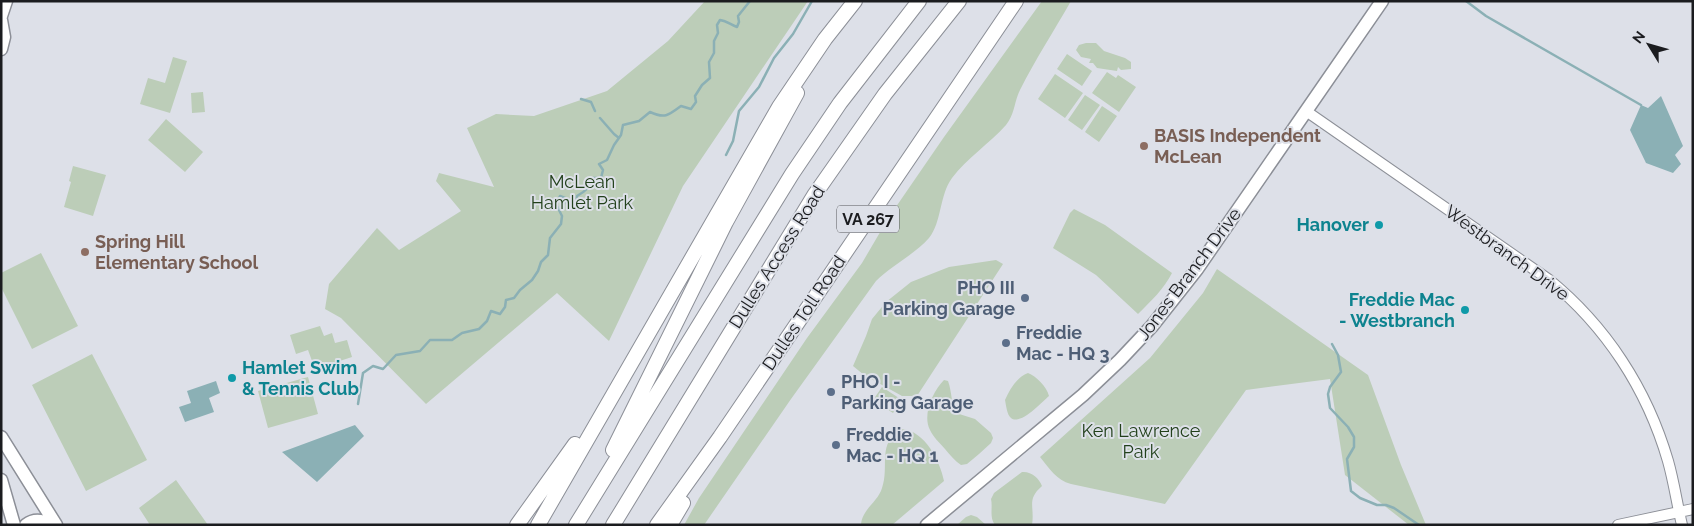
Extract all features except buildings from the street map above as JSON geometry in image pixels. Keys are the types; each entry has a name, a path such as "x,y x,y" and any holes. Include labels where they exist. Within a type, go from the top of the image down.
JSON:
{"highway":[{"path":"538,525 764,131 802,71 855,1"},
{"name":"Dulles Access Road","path":"576,525 792,174 840,103 919,1"},
{"name":"Dulles Access Road","path":"613,525 815,194 884,94 958,1"},
{"name":"Dulles Toll Road","path":"657,525 720,437 1016,1"},
{"path":"576,525 726,222 794,101 825,39"},
{"path":"516,525 618,385"},
{"path":"670,525 720,437"}],"main road":[{"path":"1,49 4,37 1,18 6,1"},
{"name":"Jones Branch Drive","path":"927,525 1083,395 1138,342 1197,269 1382,1"},
{"path":"1,428 16,459"},
{"path":"1,437 56,525"},
{"path":"1,480 14,525"},
{"path":"26,525 36,520 50,525"}],"street":[{"name":"Westbranch Drive","path":"1306,111 1548,279 1582,309 1614,349 1643,396 1662,440 1682,525"},
{"path":"1618,525 1693,509"}],"green space":[{"name":"McLean Hamlet Park","path":"705,1 808,1 683,186 609,341 557,293 426,404 341,318 325,309 329,284 377,228 399,250 461,211 436,181 439,173 494,187 467,128 496,114 534,116 607,91 668,41"},
{"path":"1042,1 1071,1 1018,94 1009,121 952,178 945,193 933,232 929,238 917,250 876,281 704,525 684,525 699,498 807,338 862,263 889,217"},
{"path":"1096,43 1104,51 1125,58 1131,62 1131,69 1121,70 1118,67 1117,71 1097,68 1093,63 1089,63 1091,59 1081,57 1076,50 1079,45"},
{"path":"1067,54 1092,71 1082,86 1057,69"},
{"path":"173,57 187,61 170,113 140,104 148,78 165,83"},
{"path":"1107,72 1116,78 1118,75 1136,87 1119,112 1092,93"},
{"path":"1055,74 1083,93 1065,118 1038,99"},
{"path":"203,92 205,112 192,113 191,93"},
{"path":"1085,95 1100,105 1082,130 1068,120"},
{"path":"1102,106 1117,116 1099,142 1085,132"},
{"path":"166,119 203,152 185,172 148,140"},
{"path":"73,166 106,175 93,216 64,207"},
{"path":"1074,209 1105,225 1172,273 1161,290 1138,314 1096,275 1053,248 1070,213"},
{"path":"41,253 78,326 32,349 1,287 1,273"},
{"path":"996,260 1003,264 917,396 902,396 864,375 853,366 872,319 886,302 911,282 949,267"},
{"name":"Ken Lawrence Park","path":"1217,269 1368,375 1401,465 1426,525 1409,525 1345,475 1330,379 1246,390 1165,504 1071,484 1061,480 1050,470 1040,457 1150,358 1203,293"},
{"path":"320,326 324,336 332,333 335,343 347,340 352,357 315,369 308,350 296,354 290,335"},
{"path":"92,354 147,460 86,491 32,385"},
{"path":"1028,373 1041,382 1049,396 1031,412 1015,420 1009,415 1005,400 1017,380"},
{"path":"308,377 318,414 268,428 258,391"},
{"path":"944,380 948,381 956,413 975,419 991,433 993,438 991,443 967,464 961,465 953,458 933,435 928,424 927,417 930,404 936,390"},
{"path":"882,387 902,400 893,413 873,400"},
{"path":"902,429 918,435 930,448 939,465 944,481 892,525 861,525 864,514 882,488 886,448 894,435"},
{"path":"1022,472 1034,476 1042,486 1034,495 1032,525 995,525 992,516 991,499 994,493"},
{"path":"176,480 208,525 150,525 139,508"},
{"path":"971,515 977,517 986,525 957,525"}],"water":[{"path":"1661,96 1683,146 1675,155 1681,164 1673,173 1646,163 1630,130 1641,105 1648,108"},
{"path":"216,381 220,393 209,398 214,412 185,422 179,407 191,403 187,391"},
{"path":"355,425 364,436 317,482 282,452"}],"waterway":[{"path":"358,404 363,373 373,366 383,369 396,355 420,351 430,340 452,340 462,333 479,329 487,321 491,311 500,314 505,307 506,300 514,298 532,280 541,262 548,255 550,238 561,224 562,216 556,204 560,196 565,198 567,204 576,207 577,196 587,188 593,178 601,178 603,170 599,164 607,160 621,135 623,125 639,121 650,112 663,116 670,114 681,106 691,109 696,102 695,96 702,85 710,78 709,62 714,53 714,41 718,33 717,25 720,20 737,27 739,22 738,16 750,1"},
{"path":"726,155 733,141 739,111 759,87 774,58 793,34 812,1"},
{"path":"1466,1 1486,16 1641,105"},
{"path":"581,99 591,102 595,111"},
{"path":"600,118 619,138"},
{"path":"1332,344 1338,355 1341,372 1330,387 1328,394 1330,408 1348,427 1354,437 1354,447 1347,459 1351,491 1360,498 1377,505 1386,505 1394,508 1419,525"}],"place":[{"name":"BASIS Independent McLean","path":"1144,146"},
{"name":"Hanover","path":"1379,225"},
{"name":"Spring Hill Elementary School","path":"85,252"},
{"name":"PHO III Parking Garage","path":"1025,298"},
{"name":"Freddie Mac - Westbranch","path":"1465,310"},
{"name":"Freddie Mac - HQ 3","path":"1006,343"},
{"name":"Hamlet Swim & Tennis Club","path":"232,378"},
{"name":"PHO I - Parking Garage","path":"831,392"},
{"name":"Freddie Mac - HQ 1","path":"836,445"}]}
